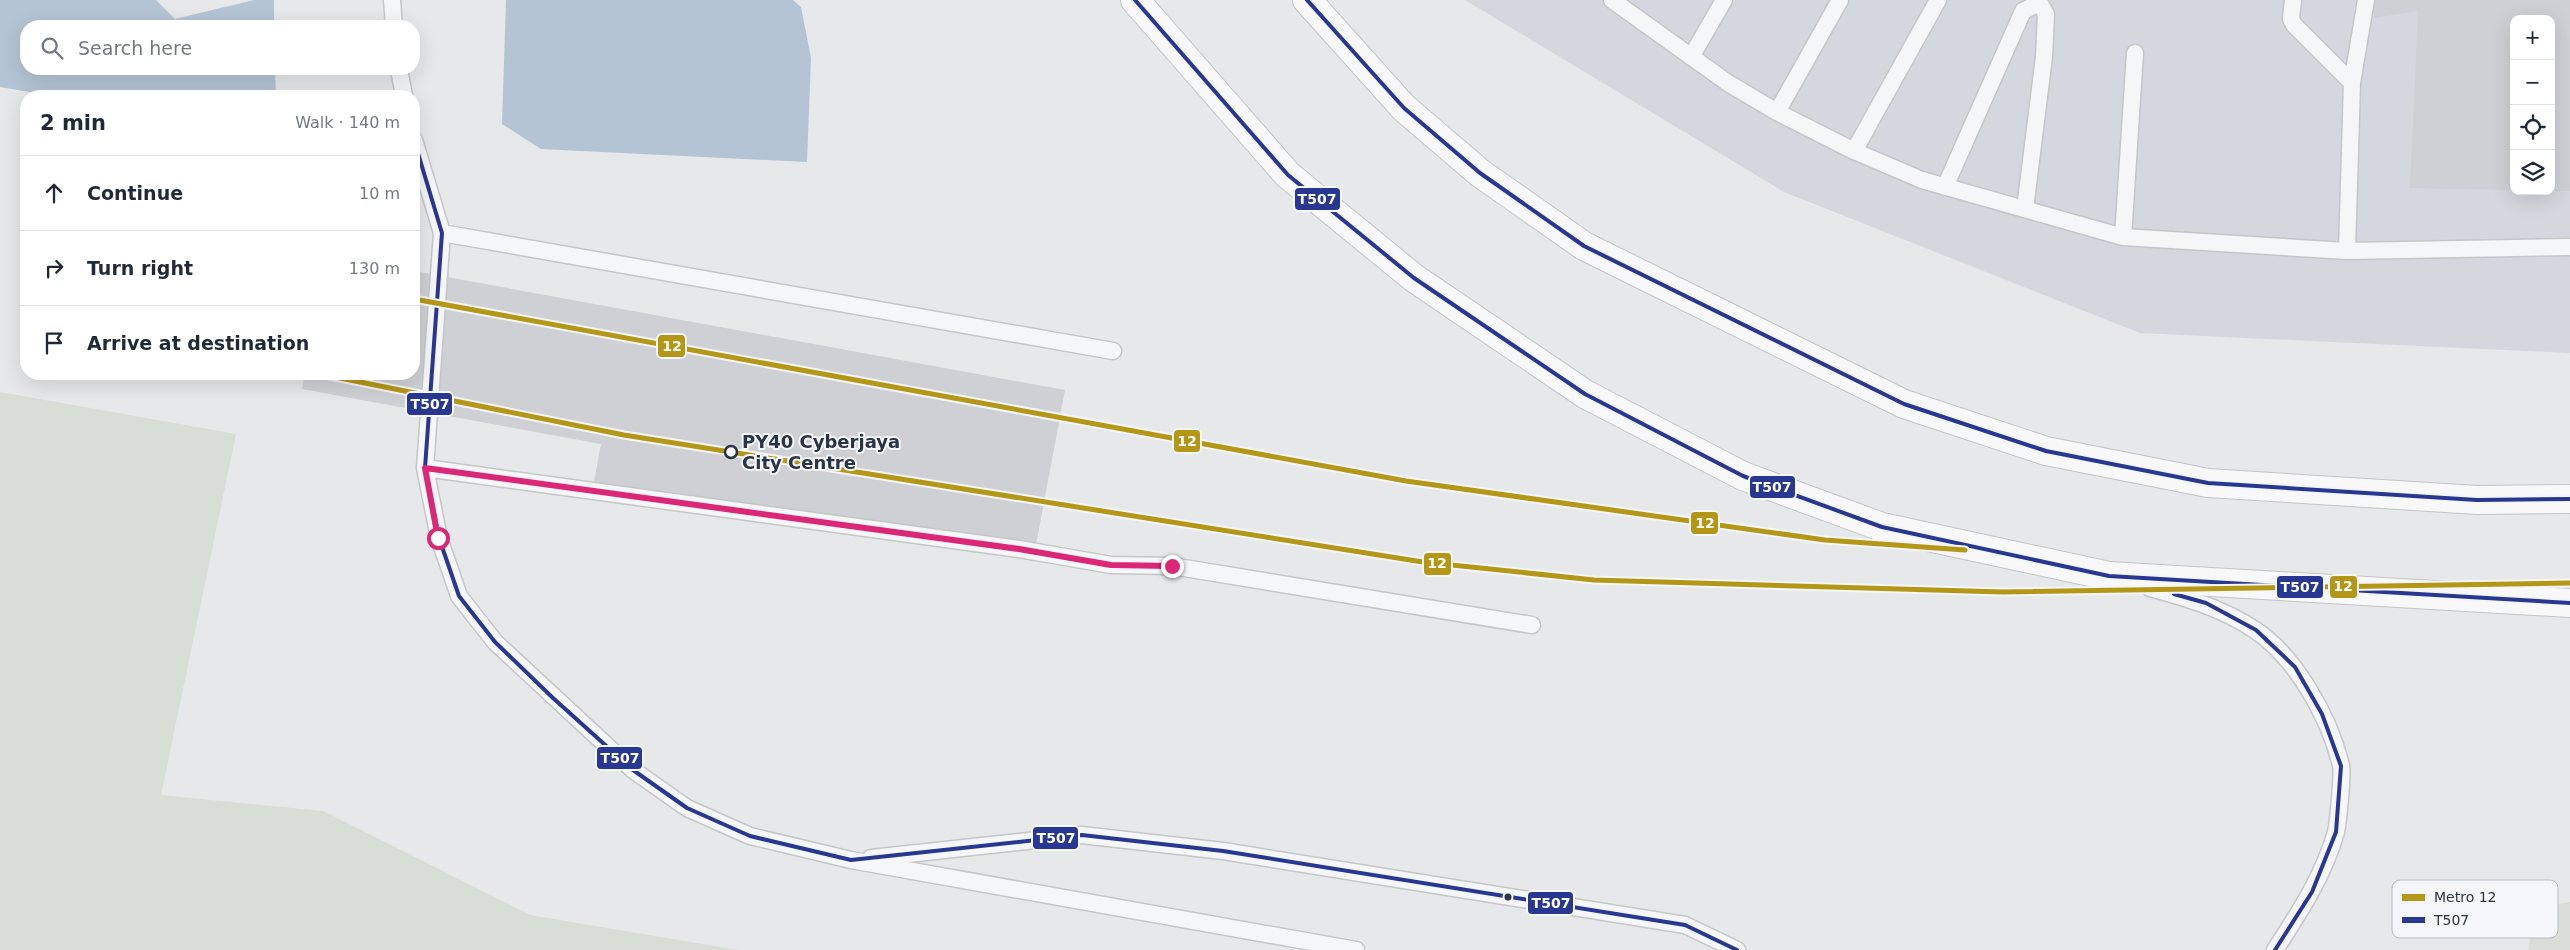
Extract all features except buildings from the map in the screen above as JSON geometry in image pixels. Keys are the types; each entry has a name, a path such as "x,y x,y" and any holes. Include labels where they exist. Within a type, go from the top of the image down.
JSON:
{"main road":[{"path":"1135,0 1288,175 1414,278 1584,394 1743,476 1882,527 2109,576 2570,603"},
{"path":"1307,0 1404,108 1480,173 1584,246 1904,404 2046,451 2208,483 2477,500 2570,499"}],"lane":[{"path":"392,0 394,20"},
{"path":"1612,0 1630,5 1691,56 1728,83 1777,112 1854,151 1922,180 2123,237 2347,251 2570,247"},
{"path":"1691,56 1724,0"},
{"path":"1777,112 1840,0"},
{"path":"1854,151 1938,0"},
{"path":"2293,0 2291,19 2294,25 2352,83"},
{"path":"2347,251 2352,83 2366,0"},
{"path":"1945,187 2023,11 2038,1 2046,14 2044,57 2024,209"},
{"path":"2123,237 2135,53"},
{"path":"400,75 403,90"},
{"path":"420,160 442,233 425,468 438,538 459,596 495,642 553,698 633,770 686,808 750,836 851,860 1356,950"},
{"path":"442,233 1113,350"},
{"path":"425,468 1010,548 1111,565 1172,566 1532,625"},
{"path":"2109,576 2206,604 2256,630 2295,668 2322,714 2341,766 2336,832 2312,892 2275,950"},
{"path":"851,860 1082,836 1223,851 1685,925 1737,950"}],"shaded area":[{"path":"1465,0 2570,0 2570,353 2140,333 1784,192"},
{"path":"0,392 236,434 161,795 323,811 530,915 738,950 0,950"},
{"path":"2570,902 2570,950 2528,950 2530,938 2558,938 2558,904"}],"water":[{"path":"0,0 156,0 175,19 254,0 274,0 274,20 20,20 20,75 275,75 276,90 20,90 0,87"},
{"path":"506,0 793,0 801,7 811,58 807,162 541,149 502,124"}],"metro line":[{"name":"12","path":"420,300 1406,481 1825,540 1965,550"},
{"name":"12","path":"350,380 624,435 1423,562 1594,580 2003,592 2570,583"}],"transit line":[{"name":"T507","path":"1135,0 1288,175 1414,278 1585,394 1743,476 1882,527 2109,576 2570,603"},
{"name":"T507","path":"1307,0 1404,108 1480,173 1584,246 1904,404 2046,451 2208,483 2477,500 2570,499"},
{"name":"T507","path":"420,160 442,233 425,468 439,538 459,596 495,642 553,698 633,770 687,808 750,836 851,860 1082,835 1223,851 1685,925 1737,950"},
{"name":"T507","path":"2174,594 2206,603 2256,630 2295,667 2322,714 2341,766 2336,832 2312,892 2275,950"}],"place":[{"name":"PY40 Cyberjaya City Centre","path":"731,452"}],"route":[{"path":"438,538 425,468 1019,549 1111,565 1172,566"}]}
